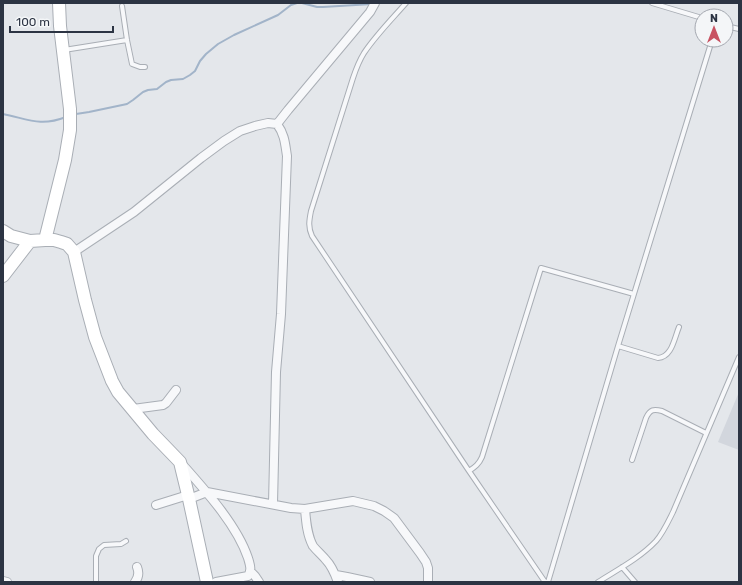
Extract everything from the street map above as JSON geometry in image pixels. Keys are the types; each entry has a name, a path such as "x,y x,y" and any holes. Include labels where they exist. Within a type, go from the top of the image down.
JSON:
{"street":[{"path":"45,240 65,160 70,130 70,109 60,26 59,3"},
{"path":"277,124 365,18 374,5"},
{"path":"74,252 134,212 201,158 234,134 268,123 277,124 282,130 285,139 287,156 281,314 276,372 273,504"},
{"path":"3,231 11,236 30,241 45,240 61,242 67,244 74,252 95,337 112,381 118,392 153,434 207,492 241,542 245,550 251,572 259,582"},
{"path":"3,276 30,241"},
{"path":"133,409 163,405 176,390"},
{"path":"180,462 207,582"},
{"path":"156,505 207,492 291,508 305,509 353,501 374,506 394,518 420,553 428,568 428,582"},
{"path":"305,509 309,534 313,545 328,561 337,579 347,577 370,582"},
{"path":"136,582 138,574 137,567"},
{"path":"216,582 242,578 248,576 251,572"},
{"path":"3,581 7,582"}],"lane":[{"path":"406,3 372,41 352,78 311,211 309,229 316,243 469,471 546,582"},
{"path":"652,3 694,16"},
{"path":"122,6 132,64 135,66 145,67"},
{"path":"63,50 127,40"},
{"path":"546,582 710,48"},
{"path":"469,471 475,468 482,457 541,268 634,294"},
{"path":"618,346 658,358 663,357 668,354 678,327"},
{"path":"598,582 647,549 656,542 662,533 673,512 739,357"},
{"path":"632,460 646,418 652,411 662,411 706,433"},
{"path":"96,582 96,556 99,549 104,546 121,544 126,541"},
{"path":"622,567 635,582"}],"shaded area":[{"path":"739,392 739,450 718,442"}],"waterway":[{"path":"76,114 127,104 143,92 157,89 171,80 183,79 195,71 200,61 218,44 278,15 291,5 302,3 323,7 372,4"},
{"path":"3,114 41,122 66,117"}]}
